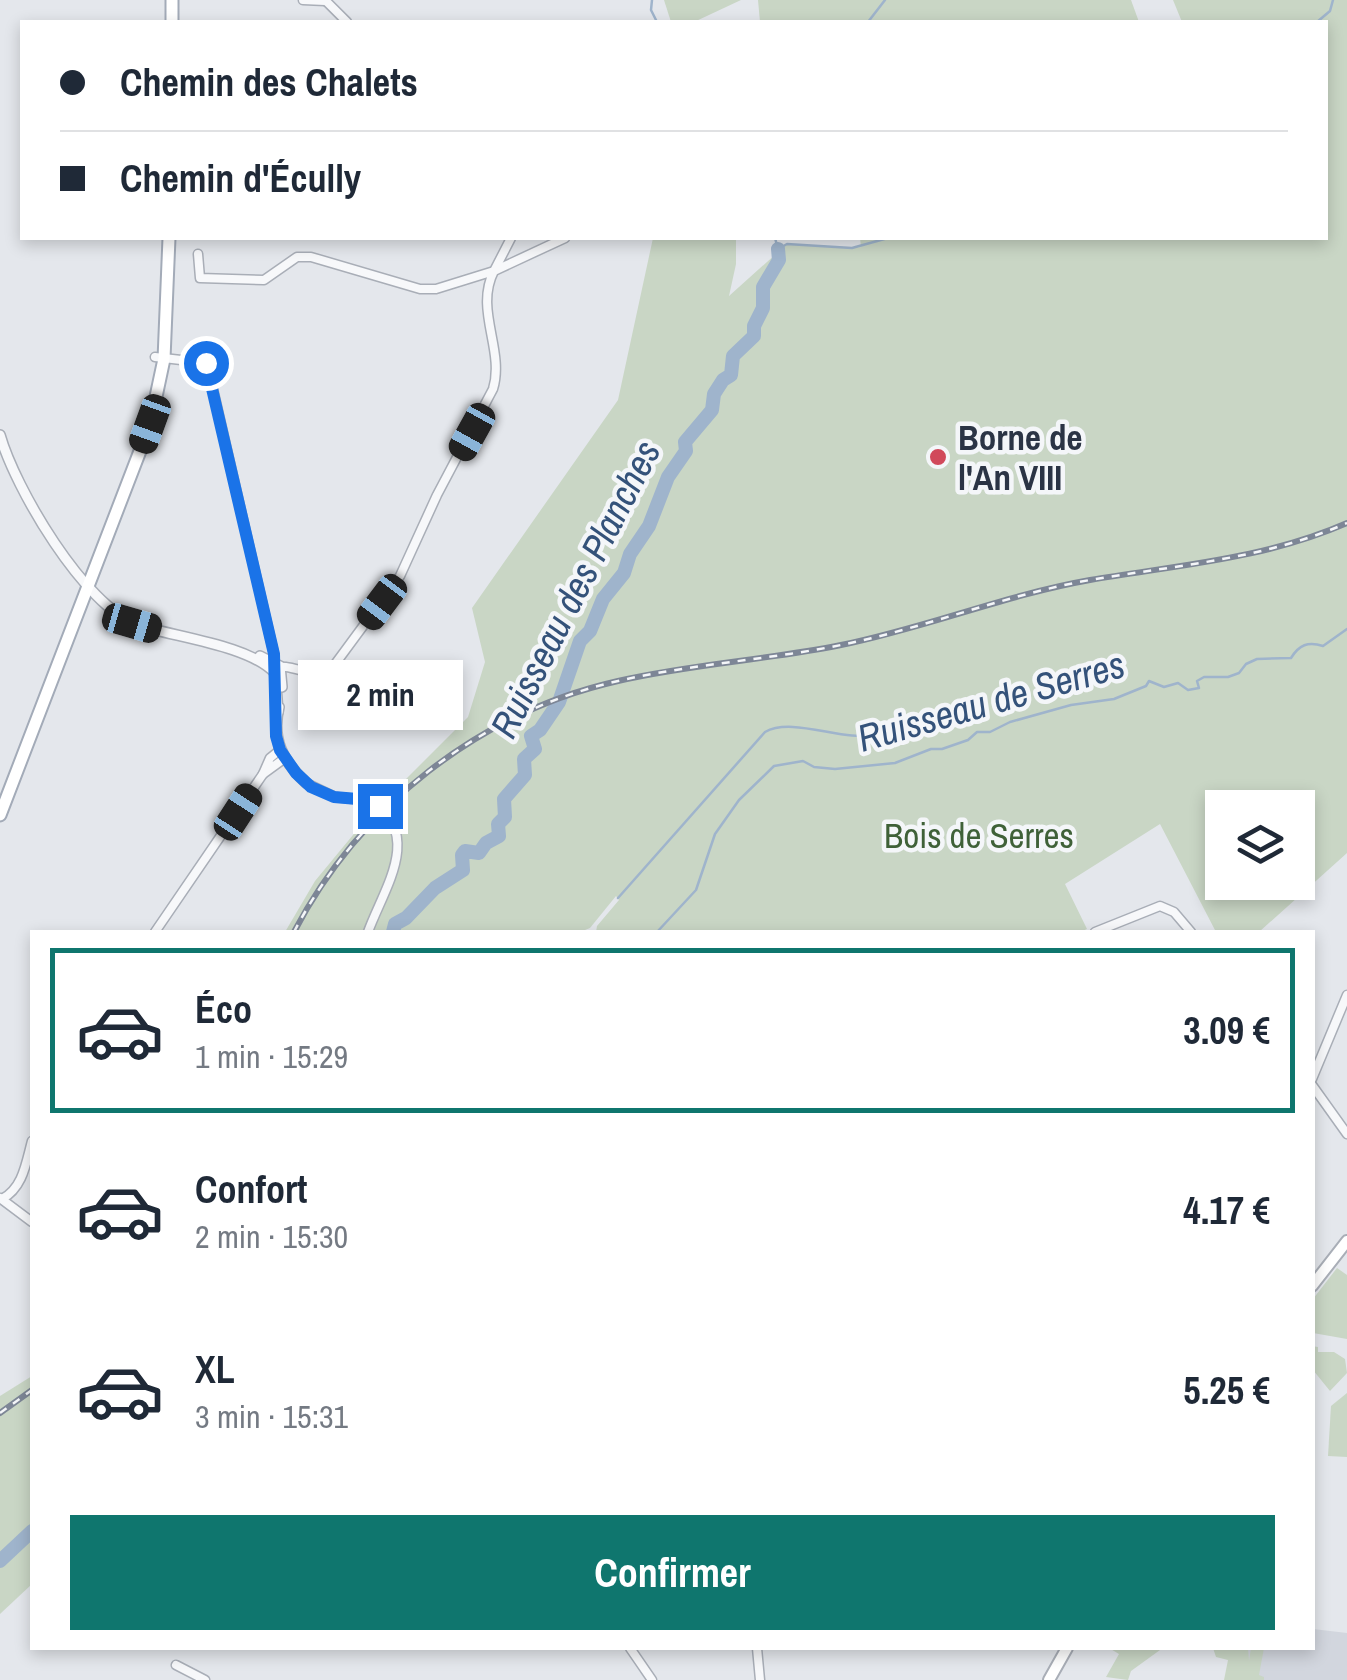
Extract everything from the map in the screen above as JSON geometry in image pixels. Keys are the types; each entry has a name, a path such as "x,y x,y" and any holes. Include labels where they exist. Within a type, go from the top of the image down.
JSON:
{"main road":[{"path":"0,814 150,424 160,358 169,240"},
{"path":"1315,1282 1347,1241"},
{"path":"1049,1680 1066,1650"}],"street":[{"path":"302,0 325,0 345,20"},
{"path":"0,435 17,477 66,560 88,588 132,623 317,676 330,671 400,576 496,382 486,294 509,240"},
{"path":"198,254 200,278 264,280 297,256 420,290 494,271 561,240"},
{"path":"160,358 206,363 275,665 276,736 282,754 306,783 334,797 374,802 398,832 398,856 369,930"},
{"path":"157,930 263,774 282,754"},
{"path":"1100,930 1160,906 1174,912 1189,930"},
{"path":"1315,1075 1347,995"},
{"path":"1315,1086 1347,1134"},
{"path":"30,1148 22,1177 14,1191 1,1199 30,1221"},
{"path":"631,1650 652,1680"},
{"path":"757,1650 760,1680"},
{"path":"176,1664 205,1680"}],"shaded area":[{"path":"1315,1629 1347,1633 1347,1680 1239,1680 1240,1650 1315,1650"}],"green space":[{"path":"664,0 741,0 698,20 670,20"},
{"path":"758,0 1131,0 1138,20 760,20"},
{"name":"Bois de Serres","path":"1173,0 1347,0 1347,853 1315,882 1315,790 1205,790 1205,900 1295,900 1261,930 1215,930 1160,824 1065,884 1085,930 596,930 619,900 616,896 585,930 286,930 315,881 367,818 468,717 485,662 472,608 618,400 653,240 736,240 729,296 787,244 861,247 860,240 1328,240 1328,20 1181,20"},
{"path":"1337,1268 1347,1275 1347,1339 1315,1333 1315,1296"},
{"path":"1315,1346 1318,1352 1334,1352 1345,1359 1347,1373 1330,1391 1315,1372"},
{"path":"30,1377 30,1586 0,1614 0,1396"},
{"path":"1347,1393 1347,1457 1328,1456 1331,1406"},
{"path":"1112,1650 1160,1650 1131,1671 1128,1680 1106,1677 1119,1654"},
{"path":"1214,1650 1248,1650 1249,1661 1251,1650 1264,1650 1259,1675 1264,1680 1224,1680 1228,1660 1216,1657"}],"waterway":[{"path":"652,0 656,20"},
{"name":"Ruisseau des Planches","path":"870,20 885,0"},
{"path":"1319,20 1330,11 1333,0"},
{"path":"776,240 778,249 787,244 852,248 881,240"},
{"name":"Ruisseau des Planches","path":"394,930 395,924 435,888 463,870 465,851 479,853 486,843 499,836 498,824 505,817 504,799 525,775 524,759 535,749 531,736 540,730 559,702 580,641 590,631 603,599 624,573 630,554 649,526 668,477 686,451 685,442 712,410 714,394 731,375 733,356 754,336 754,326 763,308 763,287 779,260 778,249"},
{"name":"Ruisseau de Serres","path":"659,930 696,890 715,834 739,800 774,766 803,761 814,767 835,769 895,763 1010,722 1071,705 1114,699 1146,686 1149,681 1164,687 1178,683 1188,690 1199,688 1197,681 1204,677 1228,677 1257,659 1291,658 1304,645 1323,646 1347,629"},
{"path":"618,898 765,732 790,727 849,735 874,734"},
{"name":"Ruisseau des Planches","path":"0,1561 30,1533"}],"railway":[{"path":"295,930 353,844 429,771 472,741 567,696 646,675 841,645 1058,586 1253,553 1347,523"},
{"path":"0,1413 30,1391"}],"place":[{"name":"Borne de l'An VIII","path":"938,457"}],"route":[{"path":"206,363 274,654 276,736 280,750 311,787 334,797 369,800 380,806"}]}
